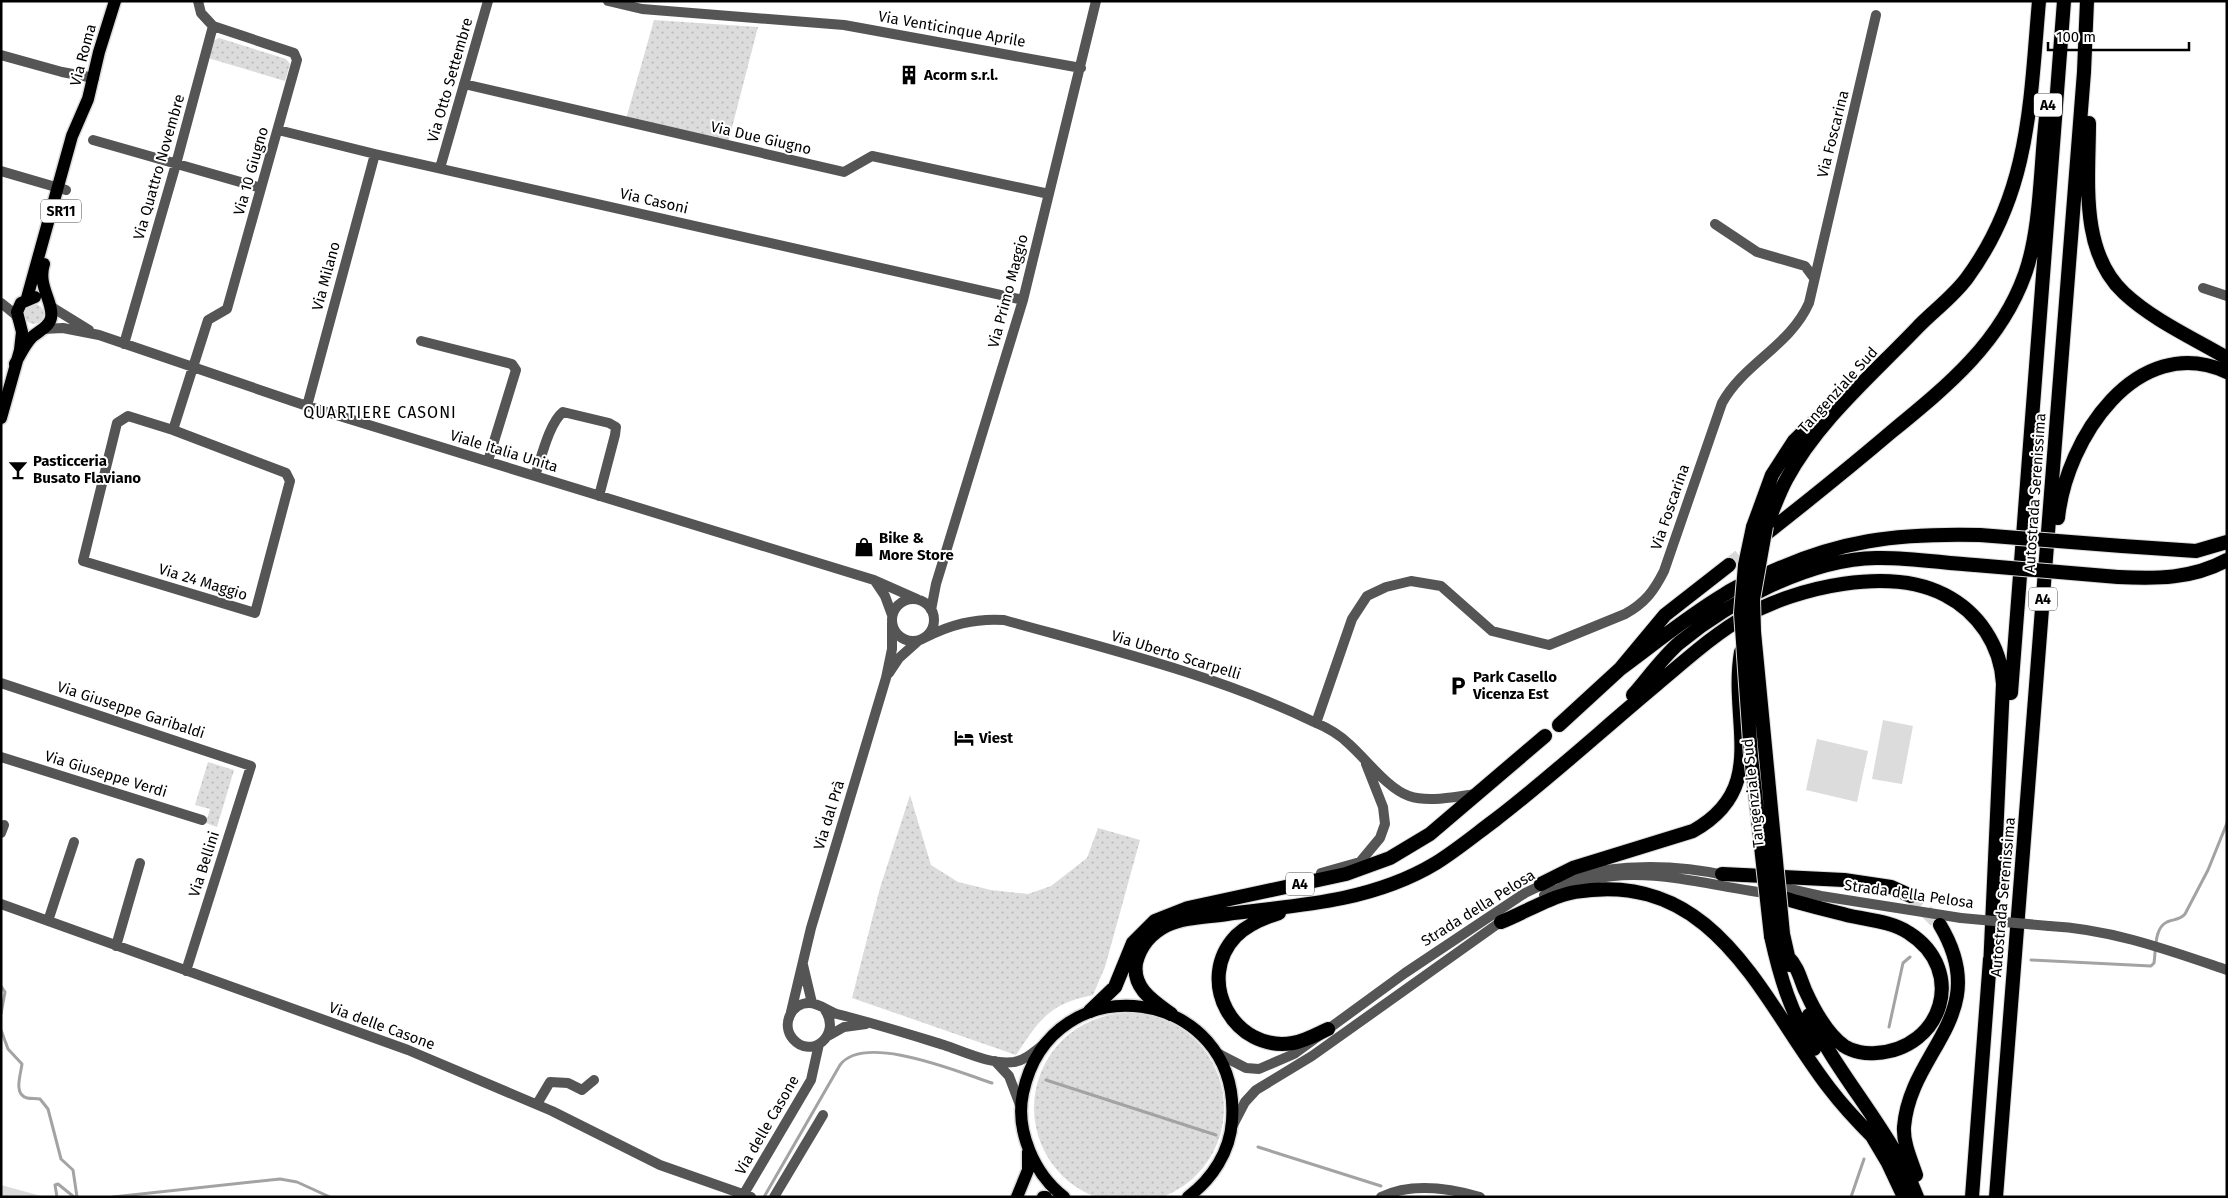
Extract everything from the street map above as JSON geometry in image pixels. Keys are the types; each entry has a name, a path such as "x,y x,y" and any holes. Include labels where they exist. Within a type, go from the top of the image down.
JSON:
{"highway":[{"name":"Tangenziale Sud","path":"1917,1197 1904,1166 1884,1132 1822,1041 1803,1002 1788,957 1777,935 1753,600 1762,528 1772,475 1794,441 1820,414 1920,324 1966,279 1992,236 2012,194 2021,164 2027,132 2039,1"},
{"name":"A4","path":"1762,528 1947,386 1983,349 2013,301 2025,274 2035,232 2041,156 2063,1"},
{"name":"Autostrada Serenissima","path":"1972,1197 2063,1"},
{"name":"Autostrada Serenissima","path":"1996,1197 2084,82 2088,1"},
{"path":"2088,1 2089,199 2092,234 2099,258 2113,281 2131,299 2227,358"},
{"path":"2019,909 2059,509 2070,467 2086,434 2100,414 2116,396 2138,379 2165,366 2187,363 2205,365 2227,372"},
{"name":"Tangenziale Sud","path":"1762,528 1742,595 1742,647 1751,756 1785,992 1804,1034 1873,1137 1904,1197"},
{"path":"1559,725 1620,669 1726,593 1783,566 1825,550 1907,534 1980,534 2196,551 2227,542"},
{"path":"1603,729 1678,644 1733,604 1780,582 1828,565 1875,558 2149,579 2177,577 2207,569 2227,560"},
{"path":"1620,669 1665,615 1729,565"},
{"path":"1328,1029 1293,1043 1263,1041 1250,1036 1239,1028 1222,1004 1218,984 1218,968 1223,954 1235,937 1245,928 1261,920 1306,904 1368,892 1402,880 1436,863 1548,778 1603,729 1722,632 1748,615 1788,599 1843,584 1888,582 1930,588 1957,602 1974,616 1986,631 1998,656 2003,678 1990,969"},
{"path":"1542,884 1573,868 1672,838 1711,820 1735,791 1741,754 1737,676 1742,647"},
{"name":"A4","path":"1090,1011 1115,987 1133,943 1155,921 1188,908 1346,874 1390,858 1419,842 1545,736"},
{"path":"1722,874 1851,880 1891,887 1910,896"},
{"path":"1501,922 1555,898 1575,892 1601,890 1625,890 1657,898 1683,910 1724,939 1742,961 1830,1089 1873,1137"},
{"path":"1771,894 1896,926 1920,941 1932,953 1940,970 1943,985 1935,1017 1922,1035 1904,1048 1867,1054 1850,1048 1829,1032 1814,1008 1799,972 1788,957"},
{"name":"A4","path":"1171,1014 1146,995 1136,979 1135,969 1140,950 1152,935 1167,925 1189,919 1306,904"},
{"path":"1924,1197 1907,1147 1904,1129 1913,1092 1947,1028 1954,1010 1958,991 1955,961 1948,938 1940,925"}],"main road":[{"name":"Via Roma","path":"15,364 28,341 51,320 49,304 43,287 42,270 50,249 72,136 81,117 94,78 99,52 115,1"},
{"name":"Via Roma","path":"1,418 22,340 18,321 18,307 26,299 62,189"},
{"path":"26,299 40,298 49,304"},
{"path":"18,321 30,331 42,330"},
{"path":"1017,1197 1028,1170 1028,1147 1022,1114 1022,1097 1030,1068 1047,1041 1069,1022 1090,1011 1124,1004 1149,1007 1171,1014 1194,1028 1215,1052 1230,1087 1232,1127 1218,1164 1204,1184 1188,1197"},
{"path":"1028,1147 1044,1176 1064,1197"}],"street":[{"path":"198,1 201,13 213,26"},
{"name":"Via Otto Settembre","path":"440,168 488,1"},
{"name":"Via Venticinque Aprile","path":"608,1 642,9 844,25 1081,68"},
{"name":"Via Primo Maggio","path":"932,612 936,584 1023,300 1096,1"},
{"name":"Via Foscarina","path":"1316,723 1352,619 1367,596 1386,587 1411,581 1441,586 1492,631 1549,645 1625,614 1645,601 1653,592 1664,571 1722,403 1737,380 1794,329 1809,303 1876,15"},
{"name":"Via 10 Giugno","path":"192,368 208,320 227,309 297,60 294,53 213,26"},
{"name":"Via Quattro Novembre","path":"124,344 176,164 213,26"},
{"path":"1,55 62,72 94,78"},
{"name":"Via Due Giugno","path":"464,84 844,172 872,156 1049,194"},
{"name":"Via Casoni","path":"278,130 375,154 1023,300"},
{"path":"93,140 262,188"},
{"name":"Via Milano","path":"308,406 375,154"},
{"path":"1,171 62,189"},
{"path":"1715,224 1757,252 1805,266 1814,278"},
{"path":"2203,288 2227,296"},
{"path":"1,302 26,299"},
{"path":"1,302 16,315 18,321"},
{"name":"Viale Italia Unita","path":"49,304 99,335"},
{"name":"Viale Italia Unita","path":"42,330 63,328 99,335 308,406 874,580 919,600"},
{"path":"421,341 512,364 516,370 488,461"},
{"path":"173,430 192,368"},
{"path":"535,476 553,425 558,416 563,412 609,422 616,427 615,435 599,496"},
{"name":"Via 24 Maggio","path":"128,416 173,430 286,473 290,481 255,613 82,561 117,423 128,416"},
{"path":"874,580 880,587 892,619 898,635 904,639 921,640 932,629 932,612 919,600 910,599 899,604 892,619"},
{"name":"Via Primo Maggio","path":"919,600 936,584"},
{"name":"Via Uberto Scarpelli","path":"932,612 955,622 985,619 1004,620 1243,692 1316,723 1348,742 1392,785 1409,796 1431,798 1478,794"},
{"name":"Via dal Prà","path":"791,1012 802,961 886,678 892,649 892,619"},
{"name":"Via Uberto Scarpelli","path":"921,640 965,622"},
{"name":"Via dal Prà","path":"886,678 899,658 921,640"},
{"name":"Via Giuseppe Garibaldi","path":"1,683 251,766"},
{"name":"Via Giuseppe Verdi","path":"1,757 202,820"},
{"name":"Via Uberto Scarpelli","path":"1262,892 1360,862 1375,847 1385,824 1383,807 1364,758"},
{"name":"Via Bellini","path":"186,971 251,766"},
{"path":"48,921 74,842"},
{"path":"116,946 140,863"},
{"name":"Strada della Pelosa","path":"1215,1052 1246,1068 1259,1069 1294,1054 1405,973 1542,884 1585,872 1628,866 1722,874 1821,896 1961,918 2102,931 2138,940 2227,970"},
{"name":"Strada della Pelosa","path":"1232,1127 1244,1102 1256,1090 1312,1056 1501,922 1538,898 1565,886 1607,875 1650,875 1694,880 1771,894 1821,896"},
{"name":"Via delle Casone","path":"1,904 408,1050 537,1104 660,1165 746,1196 811,1080 819,1044"},
{"name":"Via dal Prà","path":"802,961 812,1003"},
{"path":"874,1023 844,1027 828,1036 819,1044 806,1046 799,1044 789,1033 788,1019 791,1012 800,1005 812,1003 825,1010 874,1023 995,1061 1021,1060 1035,1052 1047,1041"},
{"path":"825,1010 831,1023 828,1036"},
{"name":"Via delle Casone","path":"806,1046 813,1071"},
{"path":"995,1061 1014,1085 1022,1114"},
{"path":"537,1104 550,1082 568,1083 582,1090 594,1080"},
{"path":"774,1197 823,1116"},
{"path":"1197,1197 1204,1184"},
{"path":"1381,1197 1413,1188 1461,1191 1480,1197"}],"green space":[{"path":"654,20 758,27 728,143 626,119"},
{"path":"219,38 286,59 290,64 285,81 208,58 213,41"},
{"path":"34,304 41,307 44,314 41,321 34,324 27,321 24,314 27,307"},
{"path":"1883,720 1913,726 1902,784 1872,779"},
{"path":"1817,739 1868,751 1857,802 1806,790"},
{"path":"208,762 234,770 217,827 206,823 210,809 195,805"},
{"path":"910,795 931,865 958,882 991,890 1028,894 1051,886 1087,858 1098,828 1140,840 1105,967 1093,995 1066,1003 1047,1015 1016,1055 852,998 880,888"},
{"path":"1120,1013 1138,1013 1157,1017 1174,1024 1189,1034 1203,1048 1213,1063 1220,1080 1224,1108 1220,1136 1213,1153 1203,1168 1189,1182 1174,1192 1157,1199 1138,1203 1120,1203 1101,1199 1084,1192 1069,1182 1055,1168 1045,1153 1038,1136 1034,1117 1034,1099 1038,1080 1045,1063 1055,1048 1069,1034 1084,1024 1101,1017"},
{"path":"1,1185 45,1197 1,1197"}],"waterway":[{"path":"2031,960 2151,966 2154,963 2156,940 2160,929 2167,922 2185,914 2208,870 2227,823"},
{"path":"1889,1027 1903,963 1910,957"},
{"path":"1,986 5,992 1,1014"},
{"path":"1,1030 8,1049 22,1064 19,1083 20,1093 27,1098 40,1099 48,1109 61,1159 73,1170 77,1197"},
{"path":"764,1197 840,1065 852,1056 870,1052 913,1058 937,1064 992,1083"},
{"path":"1046,1080 1216,1135"},
{"path":"1258,1147 1381,1186"},
{"path":"1851,1197 1864,1159"},
{"path":"113,1197 280,1179 297,1182 330,1197"},
{"path":"57,1197 55,1185 58,1184 74,1197"}],"tunnel":[{"path":"1729,565 1753,545"},
{"path":"1911,896 1940,925"}],"place":[{"name":"Acorm s.r.l.","path":"909,75"},
{"name":"Pasticceria Busato Flaviano","path":"18,470"},
{"name":"Bike & More Store","path":"864,547"},
{"name":"Park Casello Vicenza Est","path":"1458,686"},
{"name":"Viest","path":"964,738"}],"district":[{"name":"QUARTIERE CASONI","path":"380,412"}]}
